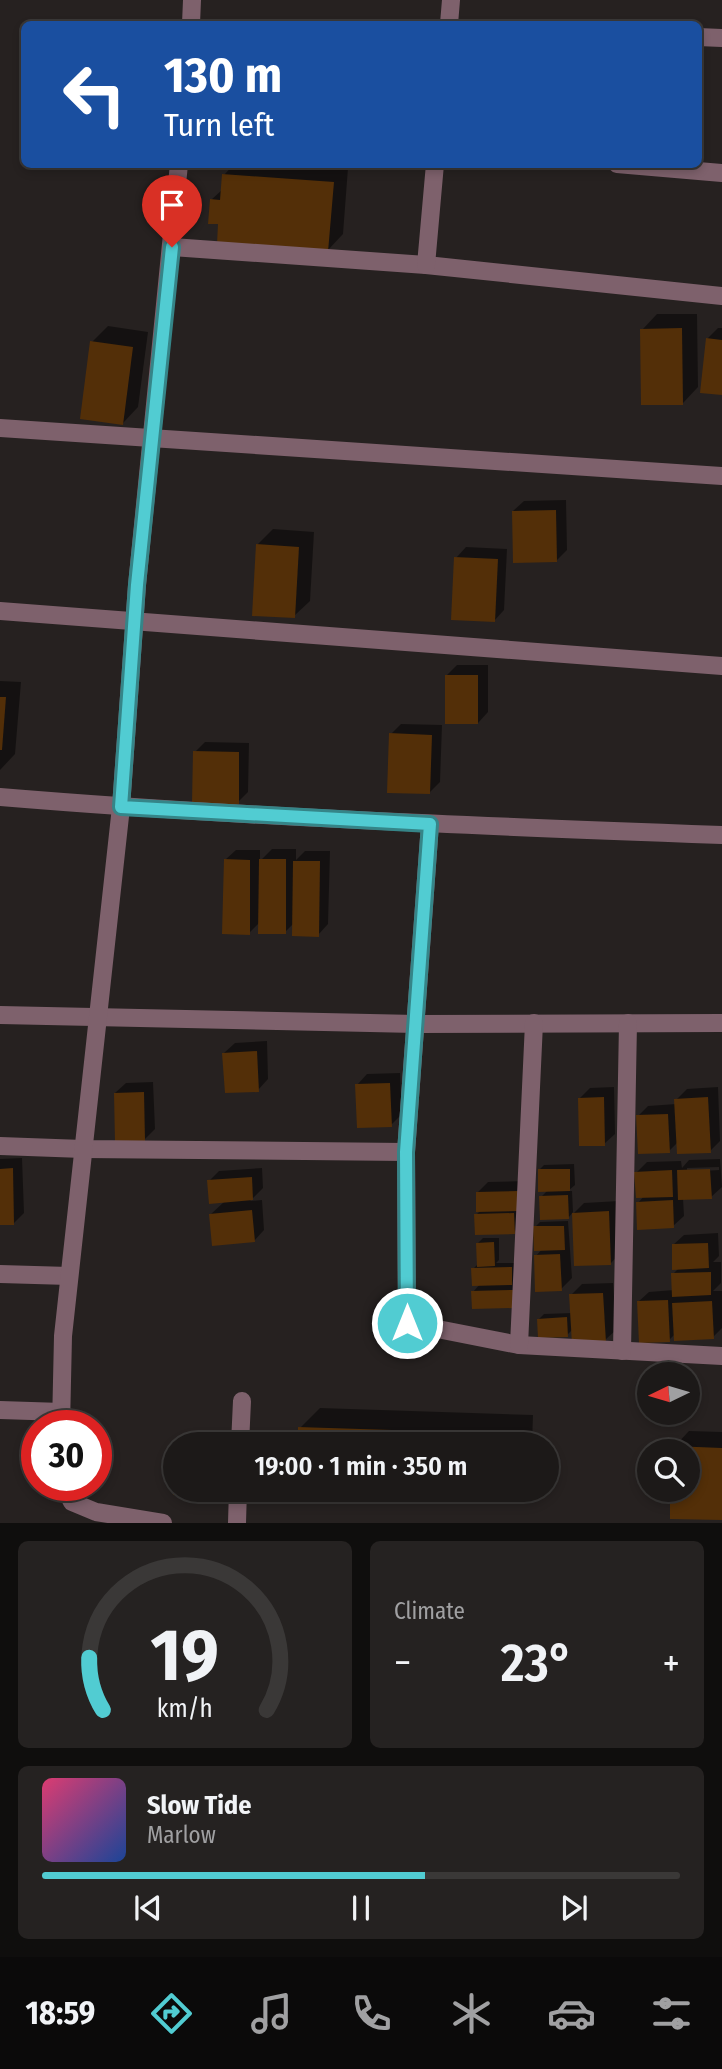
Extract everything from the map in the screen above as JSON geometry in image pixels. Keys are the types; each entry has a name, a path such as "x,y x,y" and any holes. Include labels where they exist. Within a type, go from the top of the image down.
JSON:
{"street":[{"path":"191,21 192,0"},
{"path":"449,21 451,0"},
{"path":"702,37 722,38"},
{"path":"62,1410 63,1336 121,807 134,622 179,168"},
{"path":"426,265 435,168"},
{"path":"664,168 722,173"},
{"path":"172,247 426,265 722,296"},
{"path":"0,428 722,476"},
{"path":"0,611 722,666"},
{"path":"0,797 121,807 430,824 722,835"},
{"path":"430,824 406,1152 407,1323 519,1345 722,1356"},
{"path":"0,1015 416,1024 722,1023"},
{"path":"519,1345 534,1023"},
{"path":"622,1351 628,1023"},
{"path":"0,1146 406,1152"},
{"path":"0,1275 69,1276"},
{"path":"241,1432 242,1401"},
{"path":"0,1410 21,1413"},
{"path":"72,1501 96,1512 163,1523"},
{"path":"237,1523 238,1502"}],"building":[{"path":"222,174 334,182 328,252 217,244 218,224 208,224 210,199 220,200"},
{"path":"682,328 683,405 641,405 640,329"},
{"path":"706,338 722,340 722,395 700,393"},
{"path":"90,341 133,347 123,425 80,419"},
{"path":"556,510 557,562 513,563 512,511"},
{"path":"256,544 299,547 295,618 252,616"},
{"path":"454,557 498,559 495,622 451,620"},
{"path":"445,675 478,675 478,724 445,724"},
{"path":"0,697 6,697 2,750 0,750"},
{"path":"389,733 432,735 430,794 387,793"},
{"path":"193,751 239,752 239,804 192,804"},
{"path":"224,859 250,860 250,935 222,934"},
{"path":"259,859 286,859 286,934 258,934"},
{"path":"293,861 320,861 319,937 292,936"},
{"path":"257,1051 259,1092 225,1093 222,1053"},
{"path":"390,1083 392,1127 357,1128 355,1084"},
{"path":"144,1092 145,1141 115,1142 114,1093"},
{"path":"604,1097 605,1146 579,1146 578,1098"},
{"path":"708,1097 711,1153 677,1154 674,1099"},
{"path":"668,1114 670,1153 638,1154 636,1115"},
{"path":"13,1168 14,1225 0,1225 0,1169"},
{"path":"538,1169 570,1169 570,1191 538,1192"},
{"path":"710,1169 712,1199 678,1200 677,1170"},
{"path":"672,1170 673,1197 636,1198 634,1172"},
{"path":"252,1177 253,1200 209,1204 207,1180"},
{"path":"518,1191 518,1211 476,1212 476,1192"},
{"path":"568,1195 569,1219 540,1220 539,1196"},
{"path":"673,1200 674,1228 637,1230 636,1202"},
{"path":"252,1210 255,1242 212,1246 209,1214"},
{"path":"609,1211 611,1265 574,1266 572,1213"},
{"path":"514,1213 515,1234 475,1235 474,1214"},
{"path":"533,1226 564,1226 565,1250 534,1251"},
{"path":"494,1242 495,1266 477,1267 476,1243"},
{"path":"708,1243 709,1268 672,1270 672,1244"},
{"path":"560,1254 562,1291 535,1292 534,1255"},
{"path":"512,1267 512,1285 472,1286 471,1268"},
{"path":"711,1272 711,1295 672,1297 671,1273"},
{"path":"513,1290 514,1308 472,1309 471,1291"},
{"path":"603,1293 606,1342 572,1344 569,1294"},
{"path":"668,1300 670,1342 639,1343 637,1301"},
{"path":"712,1301 714,1339 674,1341 672,1303"},
{"path":"567,1317 568,1337 538,1338 537,1319"},
{"path":"298,1427 452,1432 298,1432"},
{"path":"700,1447 722,1448 722,1520 670,1519 670,1502 700,1502"}],"route":[{"path":"172,247 137,585 121,807 430,824 406,1152 407,1323"}]}
